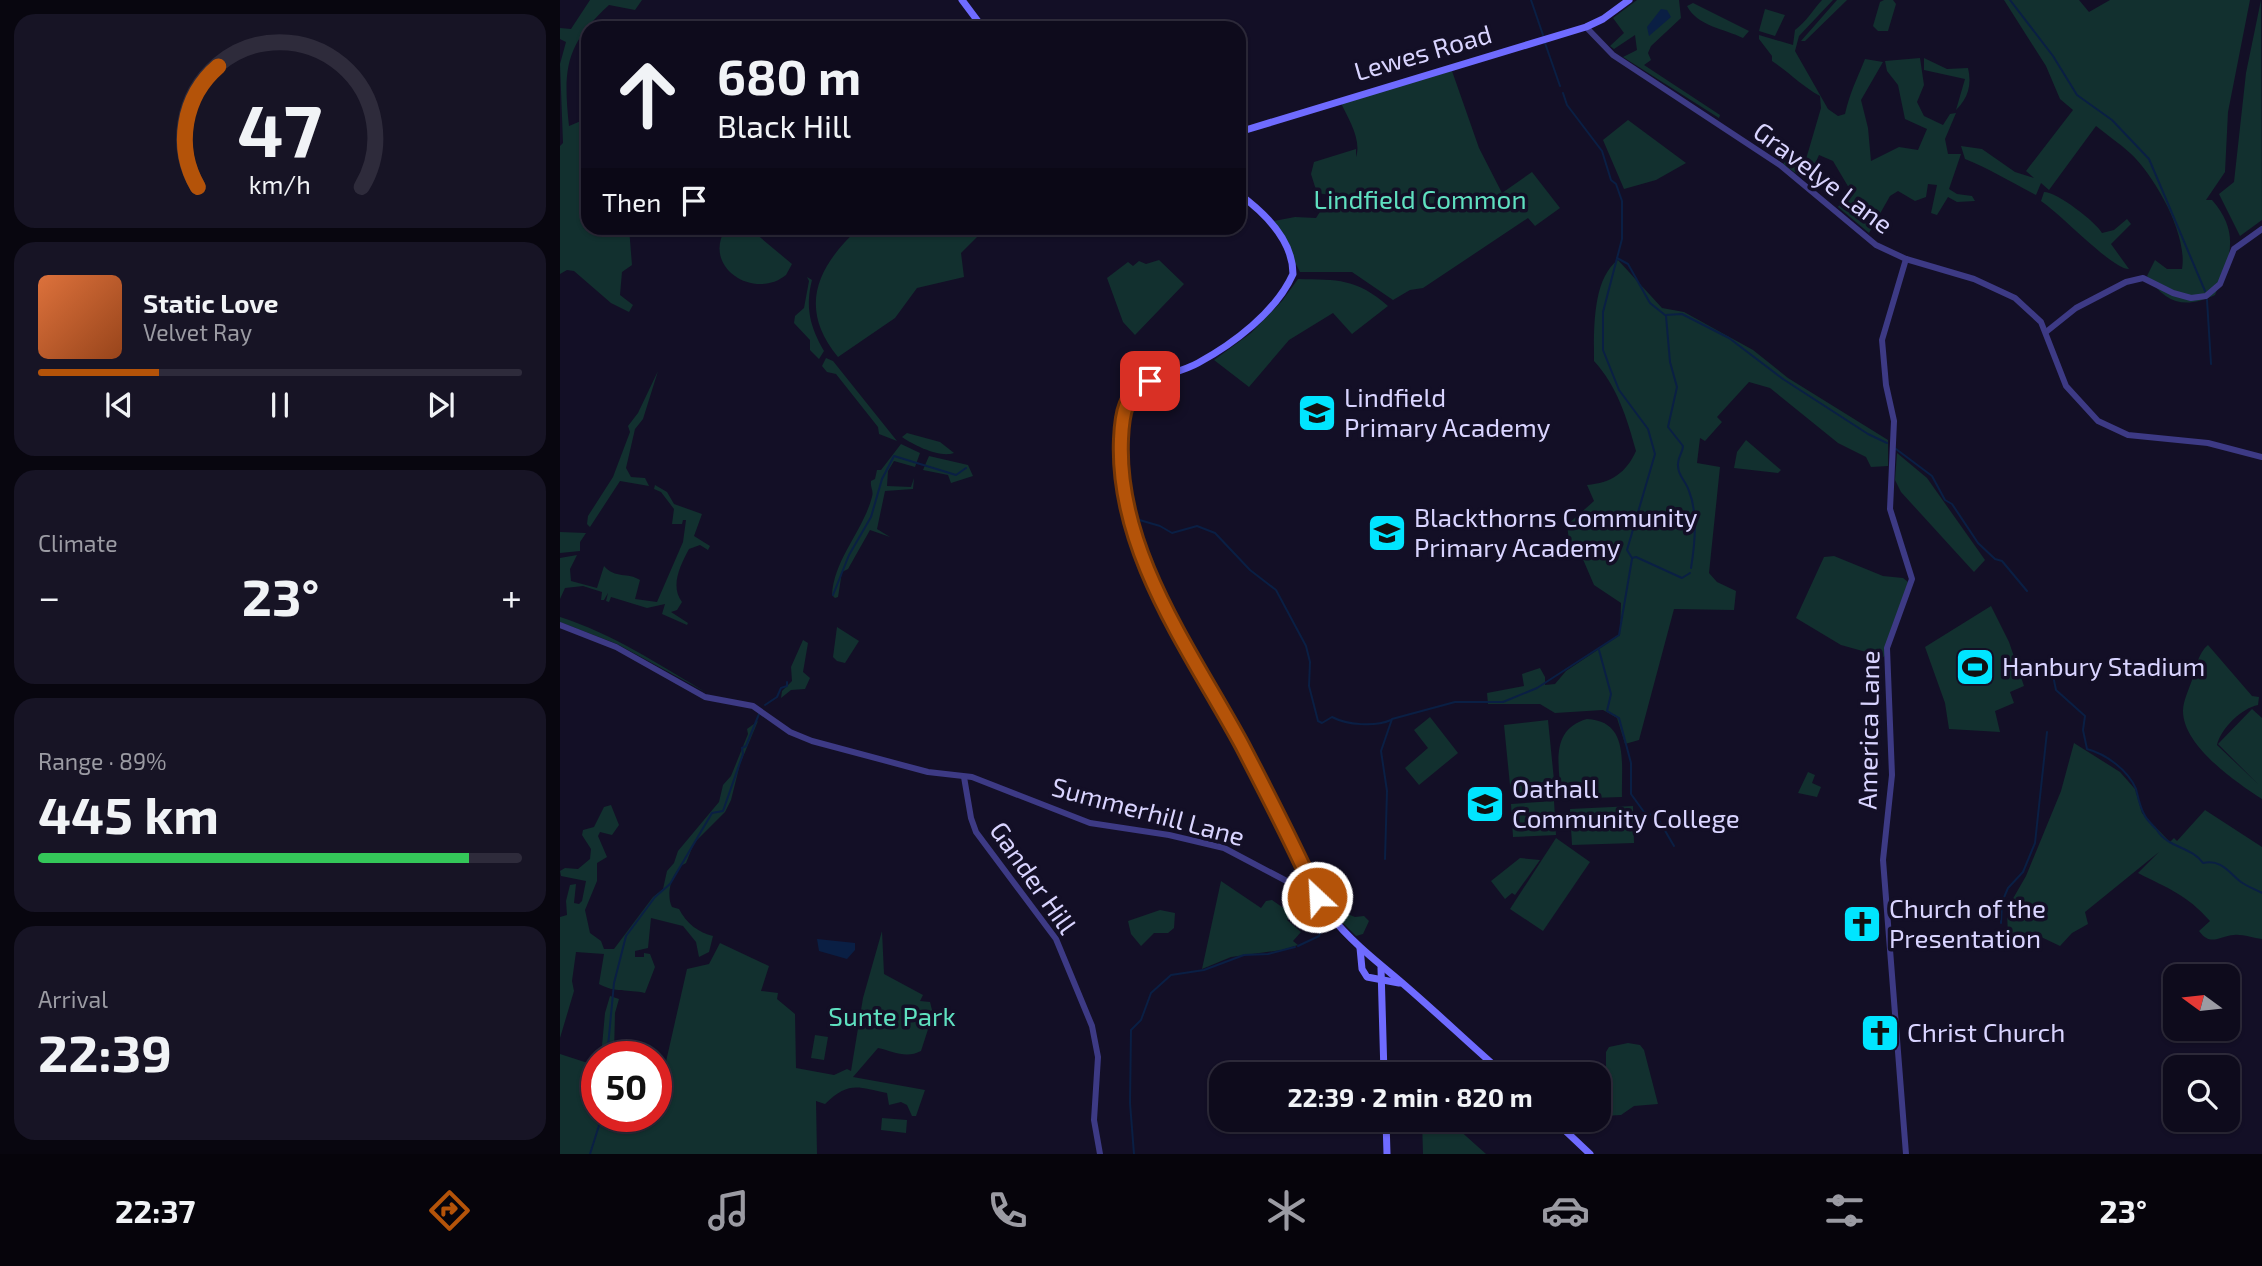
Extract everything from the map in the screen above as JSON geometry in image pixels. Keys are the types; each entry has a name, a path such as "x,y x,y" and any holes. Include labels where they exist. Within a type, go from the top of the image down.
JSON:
{"main road":[{"path":"962,0 978,21"},
{"name":"Lewes Road","path":"1246,130 1586,27 1618,10 1629,0"},
{"path":"1246,201 1280,234 1288,247 1293,274 1282,295 1267,311 1218,350 1184,370 1143,384 1133,393 1122,422 1120,467 1137,540 1171,620 1253,767 1317,897 1379,975 1383,992 1384,1062"},
{"path":"1360,948 1367,977 1379,975"},
{"path":"1363,967 1367,962 1379,975 1399,983 1490,1062"},
{"path":"1383,992 1389,984 1399,983"},
{"path":"1386,1132 1387,1154"},
{"path":"1566,1132 1590,1154"}],"street":[{"name":"Gravelye Lane","path":"1586,27 1613,55 1780,165 1876,245 1906,259 1974,279 2015,298 2035,314 2046,332 2066,386 2098,421 2128,435 2208,443 2262,457"},
{"path":"2046,332 2076,308 2126,282 2138,279 2152,281 2173,293 2191,298 2206,296 2220,284 2234,249 2262,229"},
{"name":"America Lane","path":"1906,259 1882,340 1886,385 1895,421 1890,509 1912,579 1887,648 1892,775 1883,860 1906,1154"},
{"name":"Summerhill Lane","path":"560,625 616,647 705,697 758,708 790,732 812,741 928,772 980,779 1080,820 1169,835 1234,851 1303,892 1317,897"},
{"name":"Gander Hill","path":"964,777 973,825 1056,939 1096,1038 1099,1064 1094,1120 1100,1154"}],"green space":[{"path":"590,0 642,0 635,10 609,5 592,21 581,21 581,36 570,59 567,73 569,126 581,121 581,235 630,235 632,265 622,272 620,295 633,305 629,312 611,303 574,271 567,270 560,274 560,146 563,143 560,64 566,42 560,39 560,28 571,29"},
{"path":"1637,0 1679,0 1681,18 1651,46 1648,53 1651,60 1644,65 1720,115 1719,118 1623,57 1637,50 1635,35 1614,49 1610,46 1624,33 1613,18"},
{"path":"1822,0 1833,0 1799,36 1795,51 1828,109 1838,116 1845,114 1865,59 1883,62 1861,100 1868,128 1871,161 1899,147 1918,150 1927,129 1905,119 1898,85 1887,71 1885,61 1920,58 1924,85 1917,102 1924,116 1943,125 1950,114 1956,113 1945,139 1948,154 1961,154 1949,189 1957,194 1972,196 1975,201 1957,202 1948,197 1937,215 1931,213 1937,185 1928,184 1926,197 1915,201 1898,191 1890,196 1869,233 1838,207 1849,188 1833,161 1819,155 1810,175 1804,179 1783,164 1786,161 1804,166 1821,108 1820,96 1772,61 1772,56 1759,39 1759,35 1793,45 1795,30"},
{"path":"1837,0 1847,0 1805,41 1801,41"},
{"path":"1893,0 1896,4 1888,31 1878,31 1873,26 1880,2"},
{"path":"2004,0 2079,0 2089,12 2110,0 2250,0 2228,112 2225,172 2206,200 2212,200 2221,212 2230,235 2225,270 2215,295 2194,302 2177,301 2161,293 2147,276 2155,260 2167,269 2182,269 2183,255 2175,223 2159,191 2140,163 2096,126 2049,190 2041,183 2036,195 1965,159 1961,146 1982,149 2015,172 2034,178 2026,171 2073,110 2060,99 2046,66"},
{"path":"2261,0 2262,220 2240,236 2219,194 2234,182 2246,73"},
{"path":"1693,3 1749,31 1743,38 1704,23 1687,6"},
{"path":"1765,9 1785,15 1775,36 1759,31"},
{"path":"1924,58 1947,69 1968,68 1968,91 1956,110 1965,79 1924,70"},
{"name":"Lindfield Common","path":"1452,71 1479,148 1502,193 1532,172 1560,208 1535,226 1528,218 1423,288 1410,290 1393,300 1352,272 1300,272 1274,221 1295,217 1316,218 1331,195 1317,193 1311,174 1314,162 1356,149 1356,157 1357,144 1356,136 1341,103"},
{"path":"1628,120 1686,163 1656,180 1624,189 1603,140"},
{"path":"2044,192 2076,208 2102,233 2114,230 2127,219 2131,224 2111,244 2129,269 2111,261 2041,201"},
{"path":"723,235 757,235 792,264 786,275 773,282 746,282 726,267 720,255"},
{"path":"852,235 979,235 961,253 964,277 917,288 895,318 838,357 825,339 818,321 816,304 824,272"},
{"path":"1159,260 1184,284 1135,335 1123,322 1107,278 1128,262 1133,266 1139,261 1146,264"},
{"path":"1618,260 1662,308 1684,312 1753,350 1788,378 1888,440 1888,466 1871,467 1866,457 1838,443 1770,388 1749,382 1717,417 1722,422 1705,441 1700,438 1697,463 1720,467 1709,573 1717,582 1736,591 1734,610 1674,609 1639,740 1625,744 1617,718 1603,710 1555,713 1540,704 1488,704 1487,693 1524,686 1522,674 1540,668 1545,677 1545,685 1555,684 1566,671 1620,635 1621,603 1594,585 1579,550 1570,548 1567,525 1594,501 1587,485 1617,476 1628,465 1636,451 1615,392 1594,361 1599,292 1603,280"},
{"path":"807,277 812,280 810,317 824,351 819,359 810,350 810,340 794,323 795,316 804,308 809,281"},
{"path":"1298,279 1356,285 1388,306 1352,334 1333,313 1289,340 1249,387 1214,360 1251,333 1282,301"},
{"path":"826,358 833,361 897,441 879,434 878,427 836,374 827,372 822,366"},
{"path":"658,371 643,419 635,429 626,468 631,477 645,478 649,486 620,481 590,527 587,524 588,516 613,477 630,432 628,426 638,413"},
{"path":"907,433 940,442 954,453 935,453 920,447 902,437"},
{"path":"1746,440 1781,470 1778,473 1734,468 1737,452"},
{"path":"901,444 920,453 915,467 894,461 888,471 887,486 911,487 914,478 913,489 885,491 877,529 890,537 870,530 848,569 842,572 838,597 835,598 832,595 838,569 868,509 872,495 871,481 875,479 877,470 881,470"},
{"path":"1897,453 1927,478 1985,560 1974,572 1901,492 1895,480"},
{"path":"929,456 968,465 973,476 951,483 948,475 923,470"},
{"path":"655,485 667,492 674,504 702,514 694,536 710,546 708,550 700,545 689,549 682,562 677,589 682,602 677,610 671,612 688,623 687,625 662,614 665,604 647,608 611,597 609,602 606,601 608,593 604,600 601,600 602,592 583,586 565,588 560,599 560,558 577,555 570,569 571,581 597,588 604,566 613,573 640,580 635,599 657,602 683,542 686,520 683,520 682,524 672,524 674,509 661,492 654,489"},
{"path":"560,532 586,533 580,542 580,551 560,553"},
{"path":"1834,556 1883,576 1903,578 1908,582 1884,657 1841,645 1796,618 1824,557"},
{"name":"Hanbury Stadium","path":"1991,606 2009,642 2024,686 2010,692 2014,703 1995,711 2000,732 1949,729 1945,703 1925,647"},
{"path":"560,617 617,641 707,693 617,644 560,622"},
{"path":"837,627 859,641 845,663 833,657"},
{"path":"803,640 808,643 803,672 810,678 805,689 791,690 781,698 782,691 792,681 791,667"},
{"path":"2208,645 2252,696 2259,697 2258,705 2239,714 2217,745 2258,784 2218,744 2252,709 2262,718 2262,799 2213,762 2201,750 2185,724 2185,699 2200,656"},
{"path":"1430,717 1458,753 1419,785 1405,768 1428,748 1414,730"},
{"path":"1587,719 1601,722 1617,736 1622,759 1622,797 1561,799 1561,741 1575,724"},
{"path":"1548,720 1555,790 1511,795 1504,725"},
{"path":"758,721 740,764 731,800 725,812 694,843 686,863 677,870 670,889 672,907 679,909 693,927 713,936 709,952 699,957 696,942 683,926 651,918 648,948 635,951 635,957 644,957 644,953 650,954 655,967 645,993 616,990 599,984 604,954 576,952 572,981 574,991 560,1038 560,917 567,915 566,901 570,885 576,884 574,903 579,904 586,881 561,876 560,871 565,868 578,869 590,859 591,849 582,835 583,830 594,827 604,807 611,805 619,825 612,835 600,832 598,836 607,857 597,863 597,881 585,910 590,933 601,941 604,949 614,949 653,897 663,889 667,871 674,863 678,851 719,802 723,785 731,776 748,734 747,729"},
{"path":"2074,743 2120,772 2135,789 2142,813 2170,842 2174,838 2177,841 2205,810 2262,847 2262,939 2237,935 2211,940 2203,936 2199,931 2210,921 2193,904 2138,873 2159,852 2085,912 2088,924 2072,933 2060,946 2037,935 2008,939 2007,909 2026,876 2061,791"},
{"path":"1808,772 1815,775 1812,783 1821,787 1817,797 1798,793"},
{"path":"1554,801 1556,835 1513,837 1511,804"},
{"path":"1633,806 1634,843 1572,845 1570,809"},
{"path":"1556,838 1590,862 1543,931 1510,909"},
{"path":"1520,858 1540,860 1515,895 1512,893 1505,899 1491,881"},
{"path":"1221,881 1261,908 1266,901 1272,900 1292,914 1287,920 1301,932 1293,941 1298,945 1282,950 1231,957 1202,969"},
{"path":"1335,909 1355,917 1364,916 1369,921 1363,934 1356,936 1330,910"},
{"path":"1160,910 1175,913 1174,928 1168,933 1154,933 1141,946 1131,934 1128,921"},
{"name":"Sunte Park","path":"882,931 884,974 923,995 920,1001 930,1002 933,1014 921,1051 904,1054 878,1048 853,1077 925,1090 916,1116 912,1116 907,1105 901,1102 889,1105 887,1093 854,1088 841,1092 825,1104 816,1101 817,1154 560,1154 560,1054 581,1061 581,1132 672,1132 671,1041 687,969 709,964 720,943 769,966 761,991 778,993 777,999 795,1014 796,1068 834,1075 847,1069 851,1071 863,998"},
{"path":"610,996 619,999 615,1013 614,1041 602,1041 605,1013"},
{"path":"815,1035 828,1037 824,1060 811,1058"},
{"path":"1628,1043 1640,1045 1644,1050 1658,1104 1634,1106 1621,1115 1611,1116 1611,1062 1606,1062 1609,1047"},
{"path":"882,1118 907,1120 906,1133 881,1130"},
{"path":"1422,1132 1461,1132 1486,1154 1423,1154"}],"water":[{"path":"1661,9 1667,10 1671,17 1649,36 1647,27"},
{"path":"817,939 855,943 855,950 847,959 819,951"}],"waterway":[{"path":"1531,0 1543,35"},
{"path":"2010,0 2053,56 2077,95 2112,120 2149,159 2205,291"},
{"path":"1545,43 1560,86"},
{"path":"1563,93 1567,105 1602,151 1611,180 1616,184 1622,201 1622,239 1603,312 1603,350 1619,390 1648,429 1655,454 1627,550 1632,558"},
{"path":"1617,258 1628,264 1650,303 1665,315 1682,314 1729,338 1783,379 1868,434 1887,443"},
{"path":"2207,300 2211,364"},
{"path":"1666,316 1670,362 1677,387 1668,427 1683,446 1678,470 1688,487 1694,509 1691,568"},
{"path":"1896,449 1932,476 1945,500 1952,504 1978,543 1995,559 2002,561 2027,591"},
{"path":"833,595 849,555 871,517 882,479 894,456 956,475 966,468"},
{"path":"1136,519 1160,526 1172,533 1197,526 1215,533 1250,570 1276,590 1306,646 1310,662 1309,686 1318,721 1322,723 1332,717 1361,724 1391,720"},
{"path":"1632,558 1636,557 1682,578 1690,573"},
{"path":"1385,859 1387,791 1381,751 1392,719 1455,702 1503,702 1537,688 1619,635 1632,559"},
{"path":"1599,650 1611,694 1607,711 1619,718 1631,763 1631,794 1644,812 1657,817 1674,846"},
{"path":"2051,666 2056,690 2085,716 2083,730 2087,749 2109,759 2128,775 2145,816 2162,836 2203,863 2220,865 2241,882 2262,893"},
{"path":"765,705 777,697 781,688 787,686 787,682"},
{"path":"609,1041 614,983 626,936 655,897 670,884 712,813 723,811 743,754 742,748 746,746 759,714"},
{"path":"2001,923 2002,902 2008,888 2023,872 2035,843 2047,732"},
{"path":"1298,946 1319,936 1326,918"},
{"path":"1134,1154 1130,1103 1131,1030 1141,1020 1151,993 1171,975 1204,970 1244,955 1268,954 1295,947"},
{"path":"590,1154 597,1132"}],"place":[{"name":"Lindfield Primary Academy","path":"1317,413"},
{"name":"Blackthorns Community Primary Academy","path":"1387,533"},
{"name":"Hanbury Stadium","path":"1975,667"},
{"name":"Oathall Community College","path":"1485,804"},
{"name":"Church of the Presentation","path":"1862,924"},
{"name":"Christ Church","path":"1880,1033"}],"route":[{"path":"1150,381 1138,388 1129,399 1122,422 1121,475 1137,540 1171,620 1205,677 1279,816 1317,897"}]}
